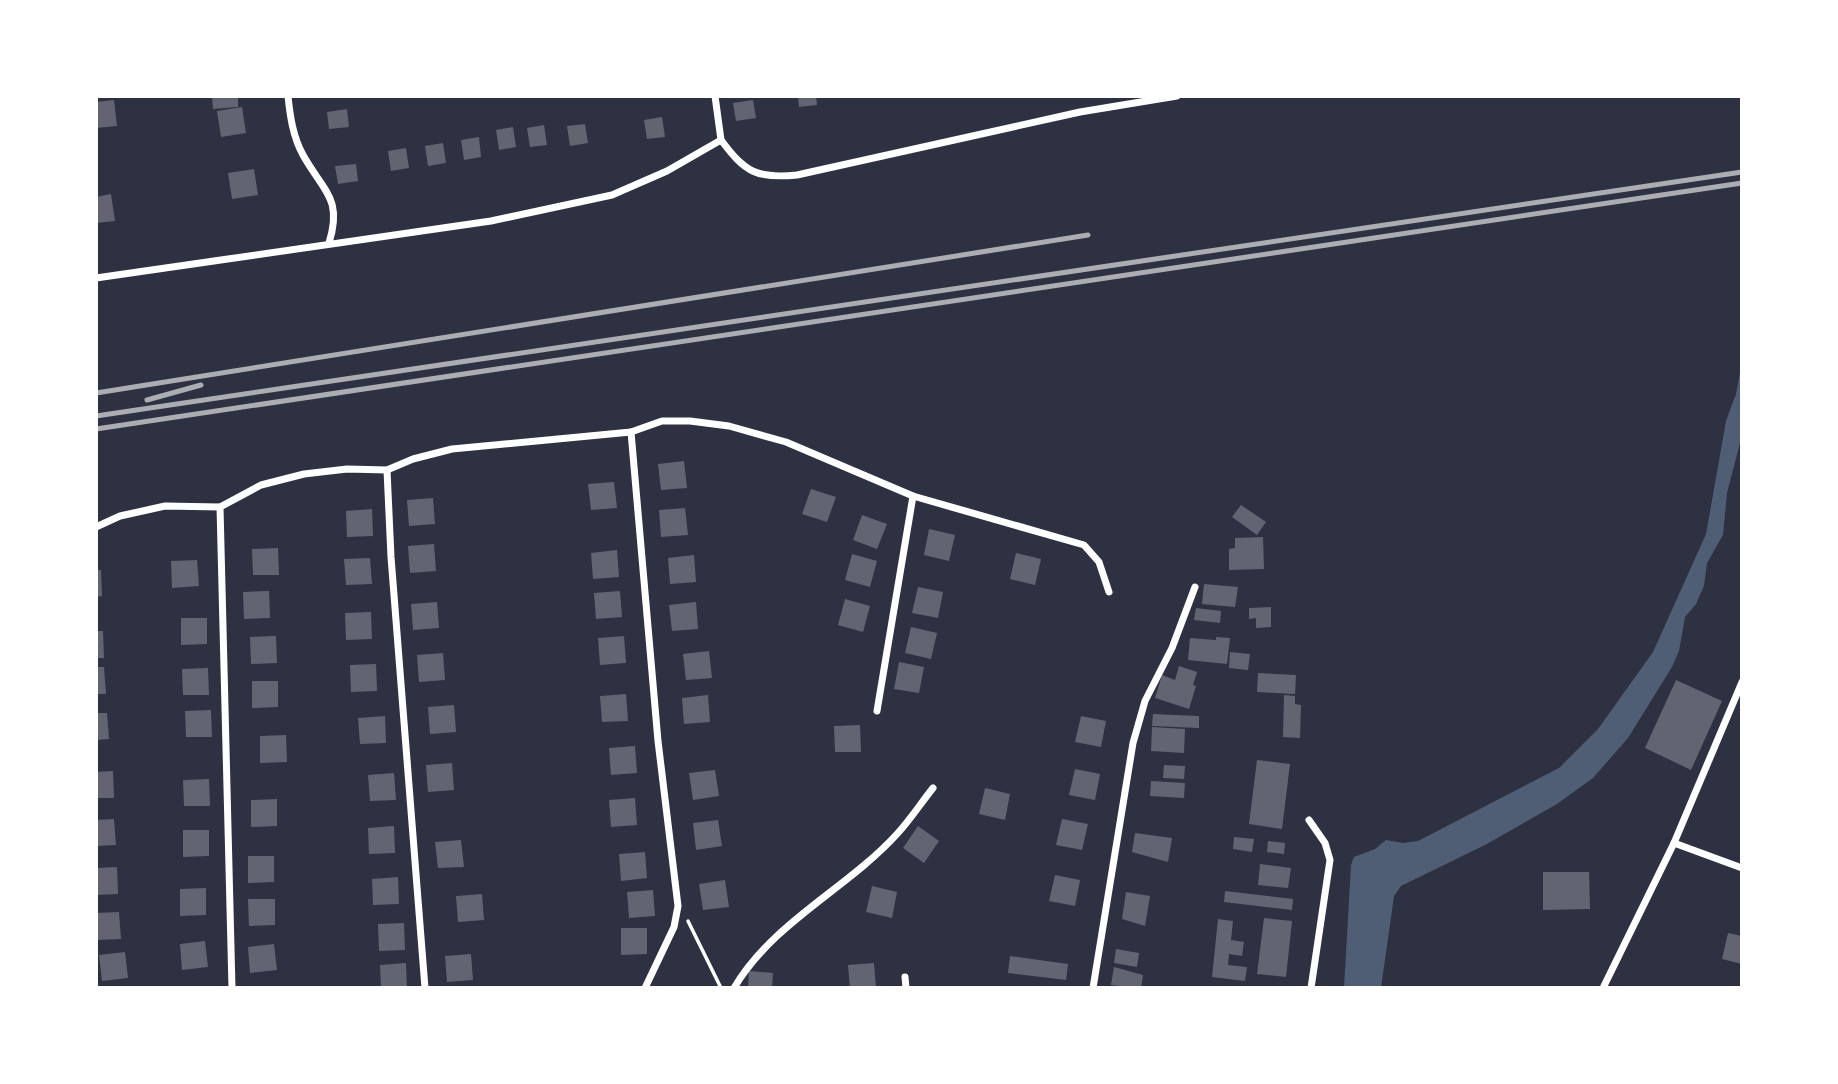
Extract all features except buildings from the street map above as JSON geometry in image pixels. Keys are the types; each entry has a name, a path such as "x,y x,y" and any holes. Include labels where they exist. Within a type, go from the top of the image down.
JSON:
{"street":[{"path":"288,96 290,118 302,153 334,202 335,223 330,243"},
{"path":"715,96 721,139 740,165 757,174 774,177 797,175 1080,112 1177,96"},
{"path":"96,278 491,221 612,195 667,171 721,139"},
{"path":"96,527 120,516 165,506 220,507 261,485 304,474 347,469 387,470 413,458 452,449 631,432 662,421 691,421 729,426 786,442 914,496 1084,545 1099,562 1109,592"},
{"path":"631,432 657,741 678,906 674,927 645,988"},
{"path":"387,470 425,988"},
{"path":"877,710 914,496"},
{"path":"220,507 232,988"},
{"path":"1093,988 1133,743 1145,701 1172,648 1195,587"},
{"path":"1604,988 1674,843 1742,682"},
{"path":"734,988 745,970 785,929 896,835 933,788"},
{"path":"1309,820 1325,843 1330,860 1311,988"},
{"path":"1674,843 1742,869"},
{"path":"905,977 905,988"}],"path":[{"path":"695,931 721,988"}],"water":[{"path":"1742,361 1740,443 1727,493 1723,535 1707,563 1704,586 1696,604 1685,617 1679,651 1672,667 1628,738 1593,778 1557,804 1485,845 1401,886 1394,896 1381,988 1344,988 1351,865 1354,857 1375,849 1386,840 1403,843 1418,841 1559,768 1598,729 1653,652 1706,534 1726,421 1736,394"}],"railway":[{"path":"96,416 1742,172"},
{"path":"96,429 1742,183"},
{"path":"96,393 1088,235"},
{"path":"147,400 201,385"}]}
